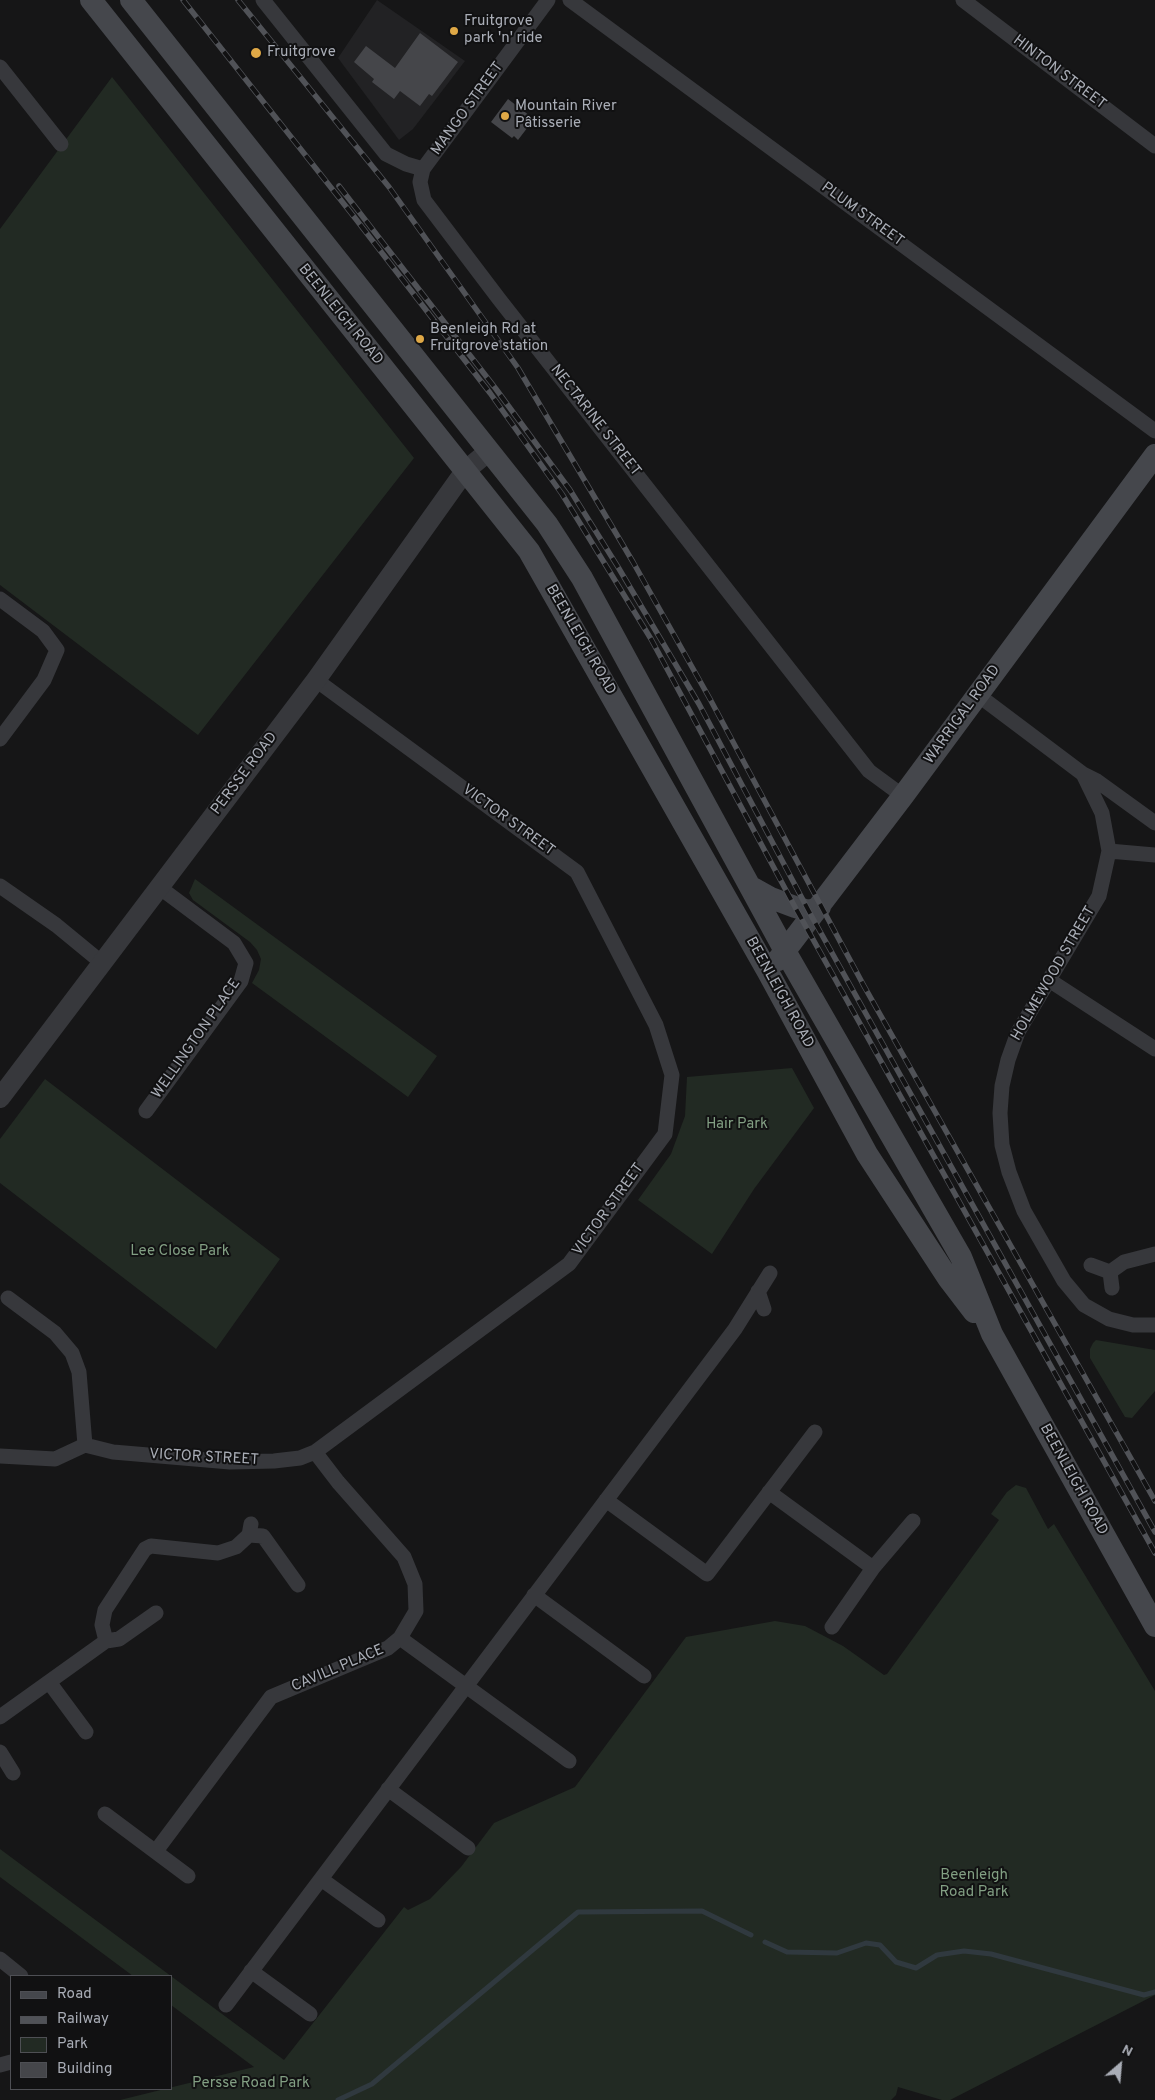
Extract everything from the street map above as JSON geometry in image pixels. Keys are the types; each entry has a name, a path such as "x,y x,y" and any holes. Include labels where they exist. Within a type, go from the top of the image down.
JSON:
{"main road":[{"name":"BEENLEIGH ROAD","path":"91,0 529,551 768,972 867,1154 948,1278 992,1334"},
{"name":"BEENLEIGH ROAD","path":"131,0 547,524 582,578 753,888 785,951 961,1257 992,1334 1155,1626"},
{"name":"WARRIGAL ROAD","path":"768,972 904,796 1155,455"},
{"path":"1131,487 1155,479"},
{"path":"753,888 771,898 809,911 820,907"}],"street":[{"path":"262,0 386,154 406,164 423,169"},
{"name":"MANGO STREET","path":"423,169 548,0"},
{"name":"PLUM STREET","path":"570,0 1155,431"},
{"name":"HINTON STREET","path":"963,0 1155,146"},
{"path":"0,67 61,144"},
{"name":"NECTARINE STREET","path":"423,169 420,182 424,200 499,298 869,771 904,796"},
{"name":"PERSSE ROAD","path":"0,1098 316,680 465,471 489,451"},
{"path":"0,599 43,631 57,650 44,680 0,739"},
{"name":"VICTOR STREET","path":"85,1445 113,1452 230,1462 291,1459 316,1452 569,1264 665,1134 672,1075 656,1025 577,872 316,680"},
{"name":"HOLMEWOOD STREET","path":"978,695 1083,774 1102,813 1109,851 1099,896 1018,1032 1008,1060 1002,1086 1000,1121 1002,1145 1009,1172 1024,1211 1064,1280 1084,1305 1109,1319 1133,1325 1155,1324"},
{"path":"1083,774 1097,781 1155,823"},
{"path":"1109,851 1155,855"},
{"path":"0,886 56,924 101,962"},
{"name":"WELLINGTON PLACE","path":"146,1111 241,981 246,963 234,943 159,887"},
{"path":"1049,980 1155,1049"},
{"path":"1110,1272 1124,1262 1155,1254"},
{"path":"1092,1265 1110,1272"},
{"path":"1110,1272 1112,1288"},
{"path":"226,2005 735,1329 770,1273"},
{"path":"758,1291 764,1309"},
{"path":"0,1456 55,1459 85,1445 79,1372 72,1353 55,1333 8,1298"},
{"path":"606,1500 707,1574 815,1432"},
{"name":"CAVILL PLACE","path":"156,1851 271,1697 388,1648 400,1638 416,1611 415,1584 404,1557 338,1482 316,1452"},
{"path":"769,1492 873,1568"},
{"path":"832,1627 873,1568 913,1520"},
{"path":"106,1641 102,1625 104,1610 145,1549 151,1546 218,1553 236,1547 250,1530 263,1536 298,1585"},
{"path":"534,1595 644,1676"},
{"path":"0,1717 106,1641 119,1639 156,1613"},
{"path":"400,1638 570,1761"},
{"path":"49,1682 86,1732"},
{"path":"0,1752 13,1772"},
{"path":"388,1789 468,1848"},
{"path":"105,1814 188,1876"},
{"path":"321,1879 378,1920"},
{"path":"0,1960 20,1975"},
{"path":"251,1971 310,2014"}],"shaded area":[{"path":"377,0 465,61 413,129 399,140 338,58"}],"green space":[{"path":"112,77 414,458 198,735 0,585 0,229"},
{"path":"195,879 437,1056 408,1097 252,983 259,970 261,959 257,950 250,942 193,900 189,893"},
{"name":"Hair Park","path":"792,1068 814,1108 754,1189 712,1254 638,1200 671,1154 685,1116 687,1077"},
{"name":"Lee Close Park","path":"45,1079 280,1259 216,1349 0,1183 0,1139"},
{"path":"1096,1340 1155,1350 1155,1391 1132,1418 1125,1417 1090,1358 1090,1349"},
{"path":"1016,1485 1026,1488 1048,1529 1054,1524 1155,1691 1155,1995 950,2100 942,2100 898,2087 896,2095 891,2100 120,2100 161,2090 172,2090 172,2087 254,2067 172,2006 172,1977 284,2060 404,1907 408,1910 430,1899 461,1867 494,1823 575,1787 686,1637 775,1621 805,1626 843,1646 884,1675 887,1674 999,1520 991,1514 1007,1492"},
{"path":"0,1849 170,1975 132,1975 0,1877"}],"building":[{"path":"420,33 458,62 432,96 429,94 420,106 400,91 394,99 372,82 374,79 354,62 366,46 395,68"},
{"path":"508,99 530,116 527,120 531,123 518,140 514,136 512,138 491,122"}],"waterway":[{"path":"338,2100 372,2084 578,1912 702,1911 751,1935"},
{"path":"765,1942 787,1952 837,1953 866,1943 880,1945 896,1962 916,1968 937,1955 964,1951 991,1954 1144,1995 1155,1992"}],"railway":[{"path":"183,0 490,393 562,494 651,639 795,907 1155,1553"},
{"path":"238,0 389,187 518,368 633,562 710,699 864,986 1155,1501"},
{"path":"339,186 496,389 570,490 618,567 699,704 812,917 1155,1532"}],"place":[{"name":"Fruitgrove park 'n' ride","path":"454,31"},
{"name":"Fruitgrove","path":"256,53"},
{"name":"Mountain River Pâtisserie","path":"505,116"},
{"name":"Beenleigh Rd at Fruitgrove station","path":"420,339"}],"park label":[{"name":"Beenleigh Road Park","path":"974,1884"},
{"name":"Persse Road Park","path":"251,2084"}]}
